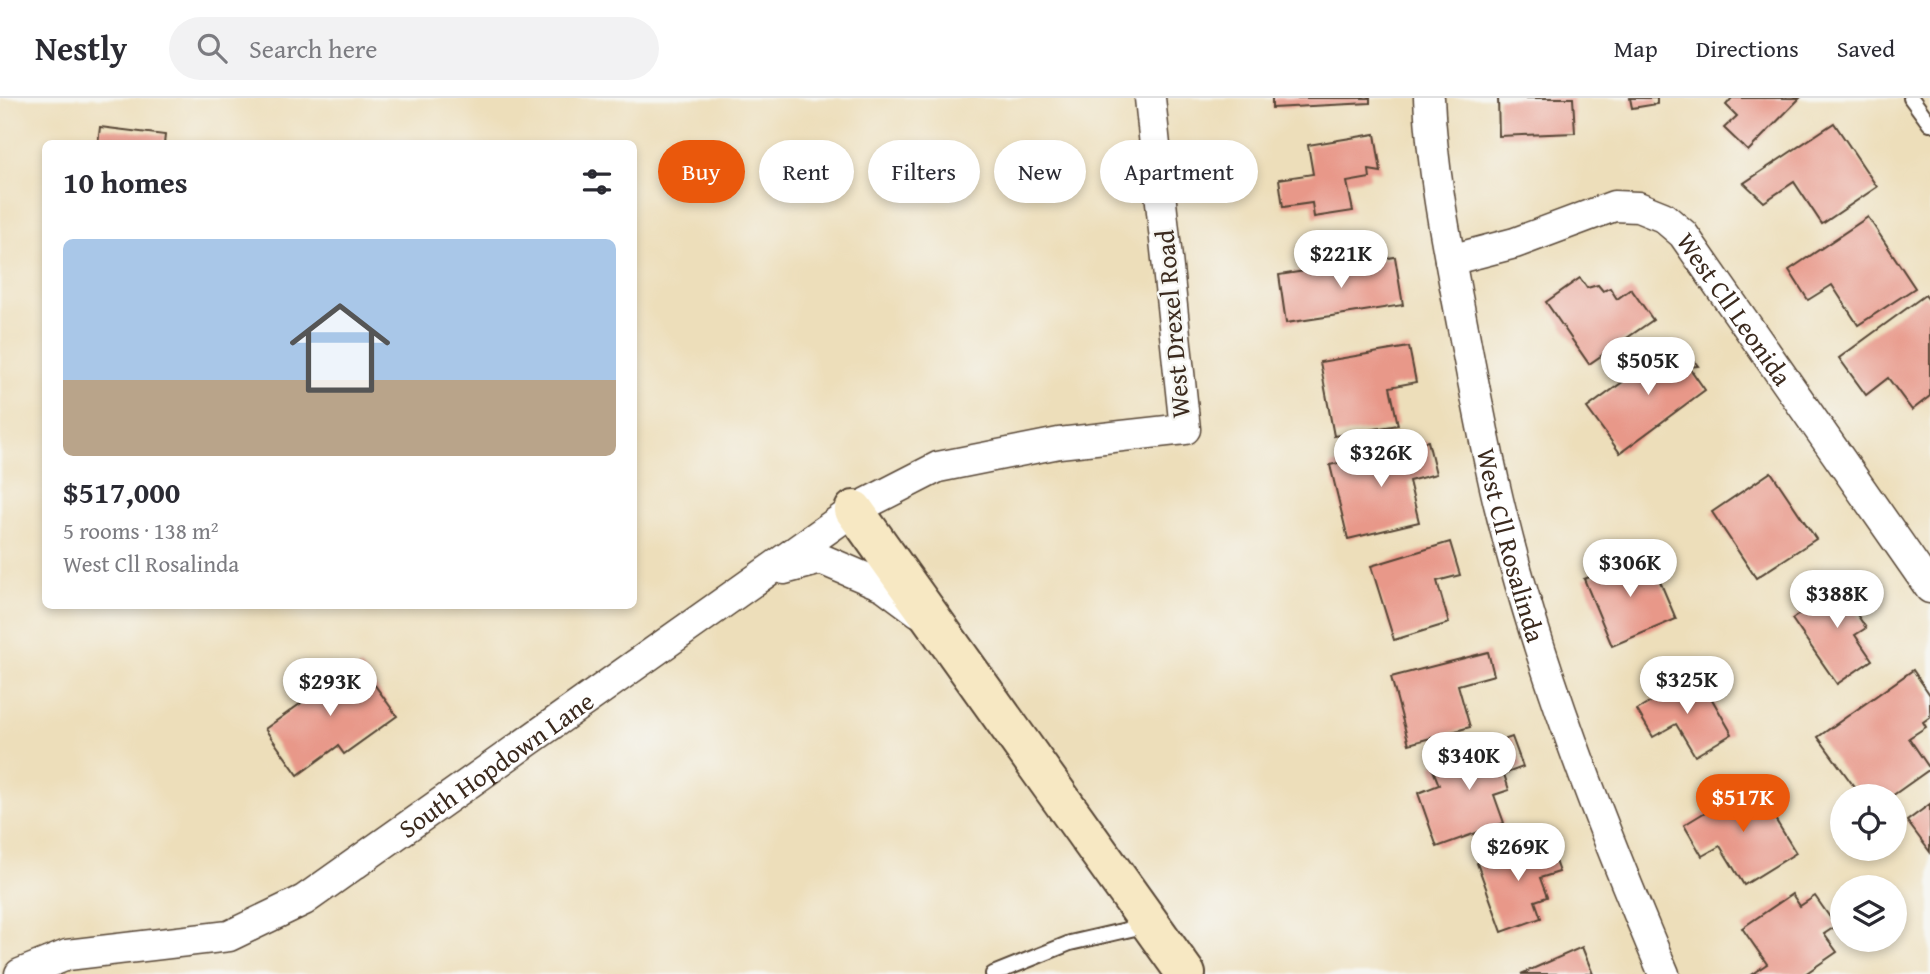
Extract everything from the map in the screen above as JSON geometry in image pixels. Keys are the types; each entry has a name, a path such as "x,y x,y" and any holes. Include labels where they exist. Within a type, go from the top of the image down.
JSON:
{"street":[{"name":"West Drexel Road","path":"938,467 1059,443 1185,429 1150,98"},
{"name":"West Cll Rosalinda","path":"1429,98 1430,135 1450,260 1498,501 1548,671 1611,849 1664,974"},
{"name":"West Cll Leonida","path":"1450,260 1516,243 1614,206 1638,206 1662,217 1683,234 1930,587"},
{"name":"South Hopdown Lane","path":"20,974 67,955 229,936 304,900 854,510 938,467"},
{"path":"854,510 1186,974"},
{"path":"761,576 821,559 884,586 936,624"}],"lane":[{"path":"1911,98 1930,124"},
{"path":"993,974 1070,943 1151,925"}],"building":[{"path":"1272,98 1370,98 1370,103 1272,108"},
{"path":"1498,98 1573,98 1575,133 1499,136"},
{"path":"1630,98 1657,98 1657,104 1632,108"},
{"path":"1732,98 1800,98 1748,151 1724,128 1737,116 1726,105"},
{"path":"1834,123 1877,187 1822,224 1794,182 1764,202 1744,183"},
{"path":"100,127 165,135 164,140 98,140"},
{"path":"1375,134 1381,172 1369,170 1370,178 1347,182 1353,211 1314,217 1312,203 1283,207 1279,179 1313,174 1308,145"},
{"path":"1868,217 1915,288 1858,325 1832,285 1808,300 1789,270"},
{"path":"1395,257 1403,305 1286,323 1279,275"},
{"path":"1580,278 1587,288 1598,285 1603,291 1610,288 1617,299 1631,289 1653,320 1589,364 1546,302"},
{"path":"1925,295 1930,301 1930,396 1912,410 1888,378 1866,395 1839,358"},
{"path":"1679,341 1698,366 1689,367 1705,390 1620,453 1587,408"},
{"path":"1409,347 1416,382 1390,387 1398,425 1334,436 1320,362"},
{"path":"1428,441 1436,474 1409,481 1419,522 1348,539 1330,465"},
{"path":"1771,472 1816,539 1756,578 1712,512"},
{"path":"1450,542 1460,575 1437,581 1449,623 1394,640 1371,566"},
{"path":"1648,553 1676,619 1612,646 1584,579"},
{"path":"1852,578 1869,604 1856,613 1866,628 1855,635 1872,660 1837,684 1792,619"},
{"path":"1488,652 1494,675 1458,685 1470,727 1409,744 1391,677"},
{"path":"322,666 336,684 361,666 397,716 344,754 338,746 298,775 265,729 304,701 294,687"},
{"path":"1913,670 1930,695 1930,717 1923,722 1926,727 1909,738 1930,769 1907,785 1852,784 1818,737"},
{"path":"1698,675 1732,734 1695,756 1676,724 1653,737 1637,710"},
{"path":"1512,737 1523,767 1504,774 1509,790 1494,795 1504,823 1437,847 1418,793 1439,785 1431,765"},
{"path":"1753,783 1796,853 1744,885 1720,846 1702,856 1684,825"},
{"path":"1930,804 1930,852 1907,821"},
{"path":"1547,839 1559,872 1540,878 1547,897 1535,901 1541,918 1502,932 1477,863"},
{"path":"1792,894 1800,906 1815,896 1830,917 1830,930 1824,934 1830,942 1830,952 1837,952 1805,974 1752,974 1767,964 1742,928"},
{"path":"1582,947 1593,974 1521,974"}]}
